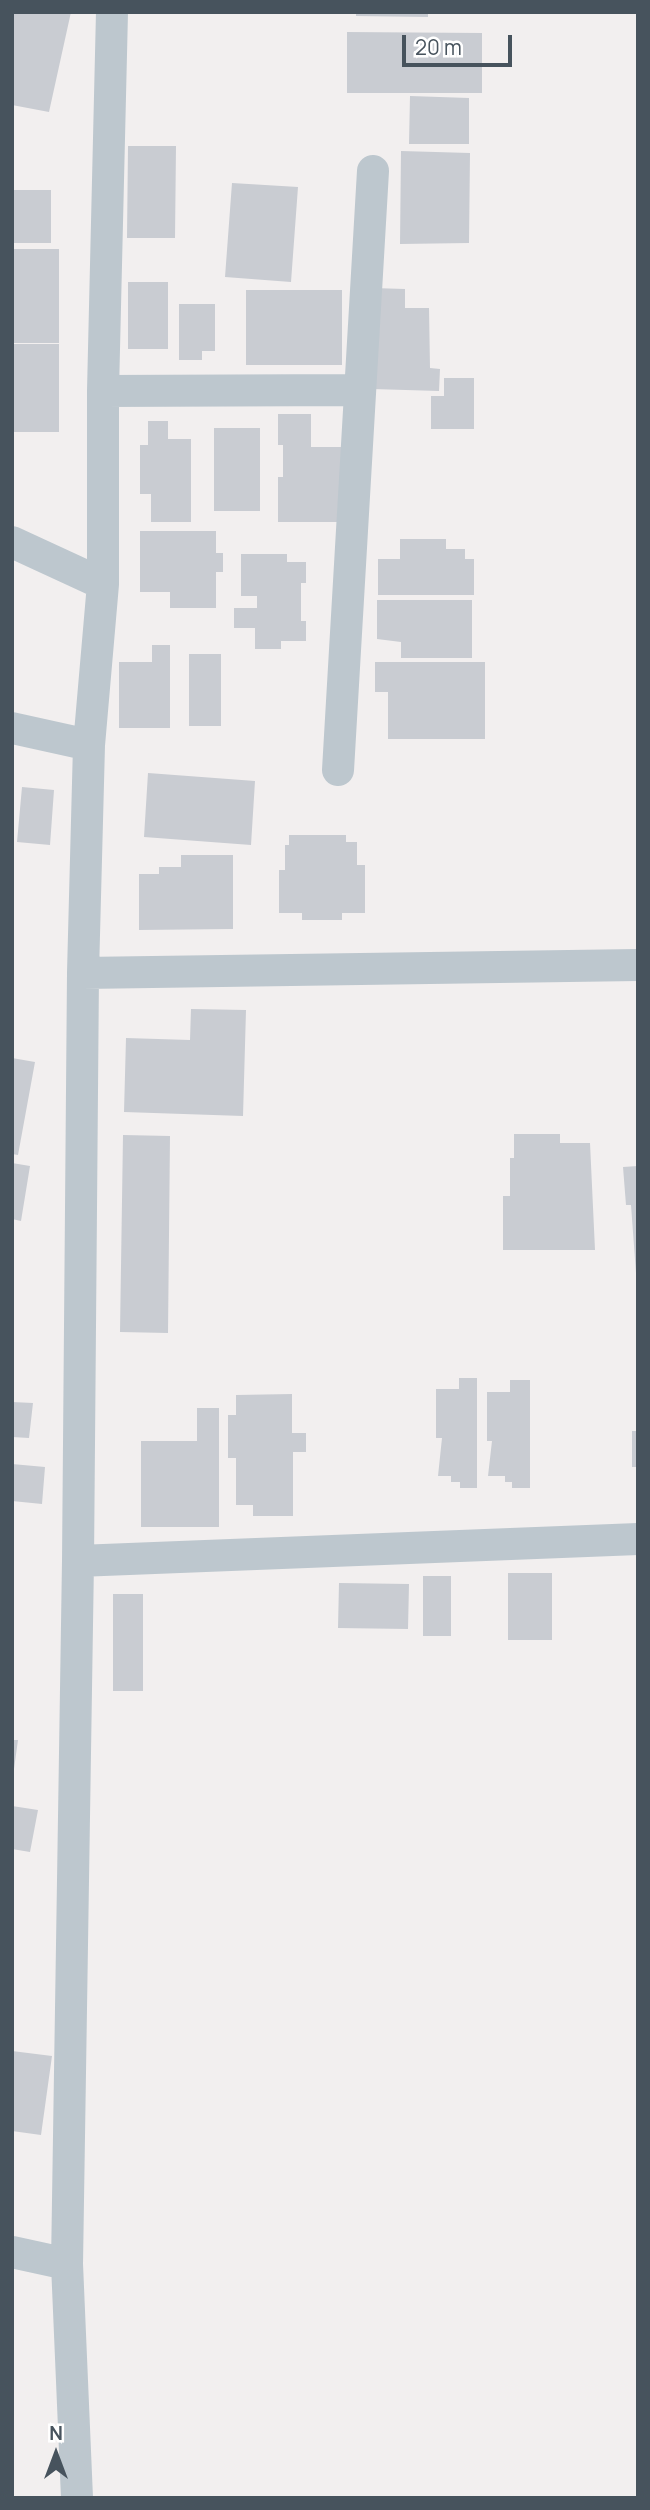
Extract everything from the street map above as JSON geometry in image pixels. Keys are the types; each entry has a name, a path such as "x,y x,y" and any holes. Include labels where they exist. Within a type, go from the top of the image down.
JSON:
{"street":[{"path":"77,2498 67,2264 78,1561 83,973 89,745 103,584 103,391 112,12"},
{"path":"338,770 373,171"},
{"path":"103,391 359,390"},
{"path":"12,542 103,584"},
{"path":"12,728 89,745"},
{"path":"83,973 638,965"},
{"path":"78,1561 638,1539"},
{"path":"12,2252 67,2264"}],"building":[{"path":"12,12 71,12 49,112 12,105"},
{"path":"356,12 428,12 428,17 356,16"},
{"path":"347,32 482,33 482,93 347,93"},
{"path":"410,96 469,98 469,144 409,144"},
{"path":"128,146 176,146 175,238 127,238"},
{"path":"401,151 470,153 469,243 400,244"},
{"path":"232,183 298,187 291,282 225,277"},
{"path":"12,190 51,190 51,243 12,243"},
{"path":"12,249 59,249 59,343 12,343"},
{"path":"128,282 168,282 168,349 128,349"},
{"path":"373,288 405,289 405,308 429,308 430,368 440,369 439,391 372,389"},
{"path":"246,290 342,290 342,365 246,365"},
{"path":"179,304 215,304 215,351 202,351 202,360 179,360"},
{"path":"12,344 59,344 59,432 12,432"},
{"path":"444,378 474,378 474,429 431,429 431,396 444,396"},
{"path":"278,414 311,414 311,447 346,447 346,522 278,522 278,477 283,477 283,445 278,445"},
{"path":"148,421 168,421 168,439 191,439 191,522 151,522 151,494 140,494 140,445 148,445"},
{"path":"214,428 260,428 260,511 214,511"},
{"path":"140,531 216,531 216,553 223,553 223,572 216,572 216,608 170,608 170,592 140,592"},
{"path":"400,539 446,539 446,549 465,549 465,559 474,559 474,595 378,595 378,559 400,559"},
{"path":"241,554 287,554 287,562 306,562 306,583 301,583 301,621 306,621 306,641 281,641 281,649 255,649 255,628 234,628 234,608 257,608 257,596 241,596"},
{"path":"377,600 472,600 472,658 401,658 401,642 377,639"},
{"path":"152,645 170,645 170,728 119,728 119,662 152,662"},
{"path":"189,654 221,654 221,726 189,726"},
{"path":"375,662 485,662 485,739 388,739 388,692 375,692"},
{"path":"148,773 255,781 251,845 144,837"},
{"path":"22,787 54,790 50,845 17,842"},
{"path":"289,835 346,835 346,842 357,842 357,865 365,865 365,913 342,913 342,920 302,920 302,913 279,913 279,870 285,870 285,845 289,845"},
{"path":"181,855 233,855 233,929 139,930 139,874 159,874 159,867 181,867"},
{"path":"191,1009 246,1010 243,1116 124,1112 126,1038 190,1040"},
{"path":"12,1058 35,1062 18,1155 12,1154"},
{"path":"514,1134 560,1134 560,1143 590,1143 595,1250 503,1250 503,1196 510,1196 510,1158 514,1158"},
{"path":"123,1135 170,1136 168,1333 120,1332"},
{"path":"12,1163 30,1166 21,1221 12,1219"},
{"path":"638,1166 636,1273 631,1205 626,1205 623,1167"},
{"path":"459,1378 477,1378 477,1488 460,1488 460,1482 451,1482 451,1476 438,1476 442,1438 436,1438 436,1389 459,1389"},
{"path":"510,1380 530,1380 530,1488 512,1488 512,1482 505,1482 505,1476 488,1476 492,1441 487,1441 487,1392 510,1392"},
{"path":"292,1394 292,1433 306,1433 306,1452 293,1452 293,1516 253,1516 253,1505 236,1505 236,1458 228,1458 228,1415 236,1415 236,1395"},
{"path":"12,1402 33,1403 29,1438 12,1437"},
{"path":"197,1408 219,1408 219,1527 141,1527 141,1441 197,1441"},
{"path":"632,1431 638,1431 638,1467 632,1467"},
{"path":"12,1464 45,1467 42,1504 12,1501"},
{"path":"508,1573 552,1573 552,1640 508,1640"},
{"path":"423,1576 451,1576 451,1636 423,1636"},
{"path":"339,1583 409,1584 408,1629 338,1628"},
{"path":"113,1594 143,1594 143,1691 113,1691"},
{"path":"12,1740 18,1740 14,1769 12,1769"},
{"path":"12,1806 38,1810 30,1852 12,1849"},
{"path":"12,2051 52,2056 41,2135 12,2131"}]}
